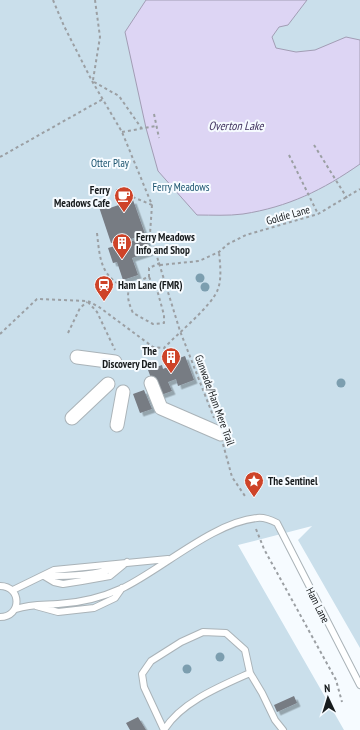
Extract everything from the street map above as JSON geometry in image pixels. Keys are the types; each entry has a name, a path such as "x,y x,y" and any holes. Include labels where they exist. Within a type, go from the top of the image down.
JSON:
{"street":[{"path":"77,357 115,357"},
{"path":"151,383 160,408 221,434"},
{"path":"72,418 108,384"},
{"path":"117,425 123,392"}],"lane":[{"name":"Ham Lane","path":"170,558 226,527 258,518 269,519 278,523 360,685"},
{"path":"13,590 54,570 170,558"},
{"path":"0,617 9,615 16,609 29,604 59,604 90,599 122,588 170,558"},
{"path":"44,576 54,582 63,584 89,580 110,576 127,562"},
{"path":"0,586 13,590 18,599 16,609"},
{"path":"29,604 58,612 94,608 115,598 122,588"},
{"path":"164,730 144,686 142,674 151,661 181,642 203,632 226,633 245,650 250,673 262,693 275,720 283,730"},
{"path":"164,730 171,718 209,692 250,673"}],"path":[{"path":"53,0 64,26 92,81 122,132 152,205"},
{"path":"92,81 100,37 95,0"},
{"path":"92,81 118,96 142,129"},
{"path":"0,156 103,99"},
{"path":"154,114 159,138"},
{"path":"122,132 156,126"},
{"path":"314,145 347,198"},
{"path":"289,155 318,214"},
{"name":"Goldie Lane","path":"160,264 199,261 219,252 228,244 246,235 318,214 360,189"},
{"path":"116,190 152,205"},
{"name":"Gunwade/Ham Mere Trail","path":"152,205 150,234 166,281 180,331 221,434 232,477 244,496"},
{"path":"97,233 99,257 105,272 118,284 129,289"},
{"path":"0,334 37,299 88,301 100,307 153,347 164,348 180,331 210,304 218,289 220,272 219,252"},
{"path":"149,277 133,283 127,296 133,313 153,324 164,323 164,315 156,286 152,283 149,277 149,268 160,264"},
{"path":"156,286 166,281"},
{"path":"68,333 80,308 88,301"},
{"path":"88,301 97,312 115,357"},
{"path":"256,530 264,549 336,680 342,702"}],"green space":[{"name":"Ferry Meadows","path":"0,0 360,0 360,648 298,540 312,526 238,545 344,730 0,730"}],"water":[{"name":"Overton Lake","path":"146,0 307,0 288,25 279,27 272,37 276,48 296,52 315,50 346,37 360,40 360,164 319,189 275,207 237,215 197,215 158,171 146,128 125,32"}],"building":[{"path":"133,200 145,234 128,240 127,238 111,243 99,207 108,204 110,208"},
{"name":"Ferry Meadows Info and Shop","path":"146,237 150,252 132,258 138,275 123,280 117,262 113,263 108,248"},
{"name":"The Discovery Den","path":"185,356 194,380 178,386 176,379 168,382 172,391 158,396 148,370 162,365 163,369 170,366 168,362"},
{"path":"144,390 152,409 140,413 133,394"},
{"path":"294,696 297,703 277,712 274,705"},
{"path":"138,717 146,730 130,730 126,723"}],"place":[{"name":"Ferry Meadows Cafe","path":"124,213"},
{"name":"Ferry Meadows Info and Shop","path":"122,260"},
{"name":"Ham Lane (FMR)","path":"104,302"},
{"name":"The Discovery Den","path":"171,374"},
{"name":"The Sentinel","path":"254,498"}],"park label":[{"name":"Otter Play","path":"110,163"}]}
